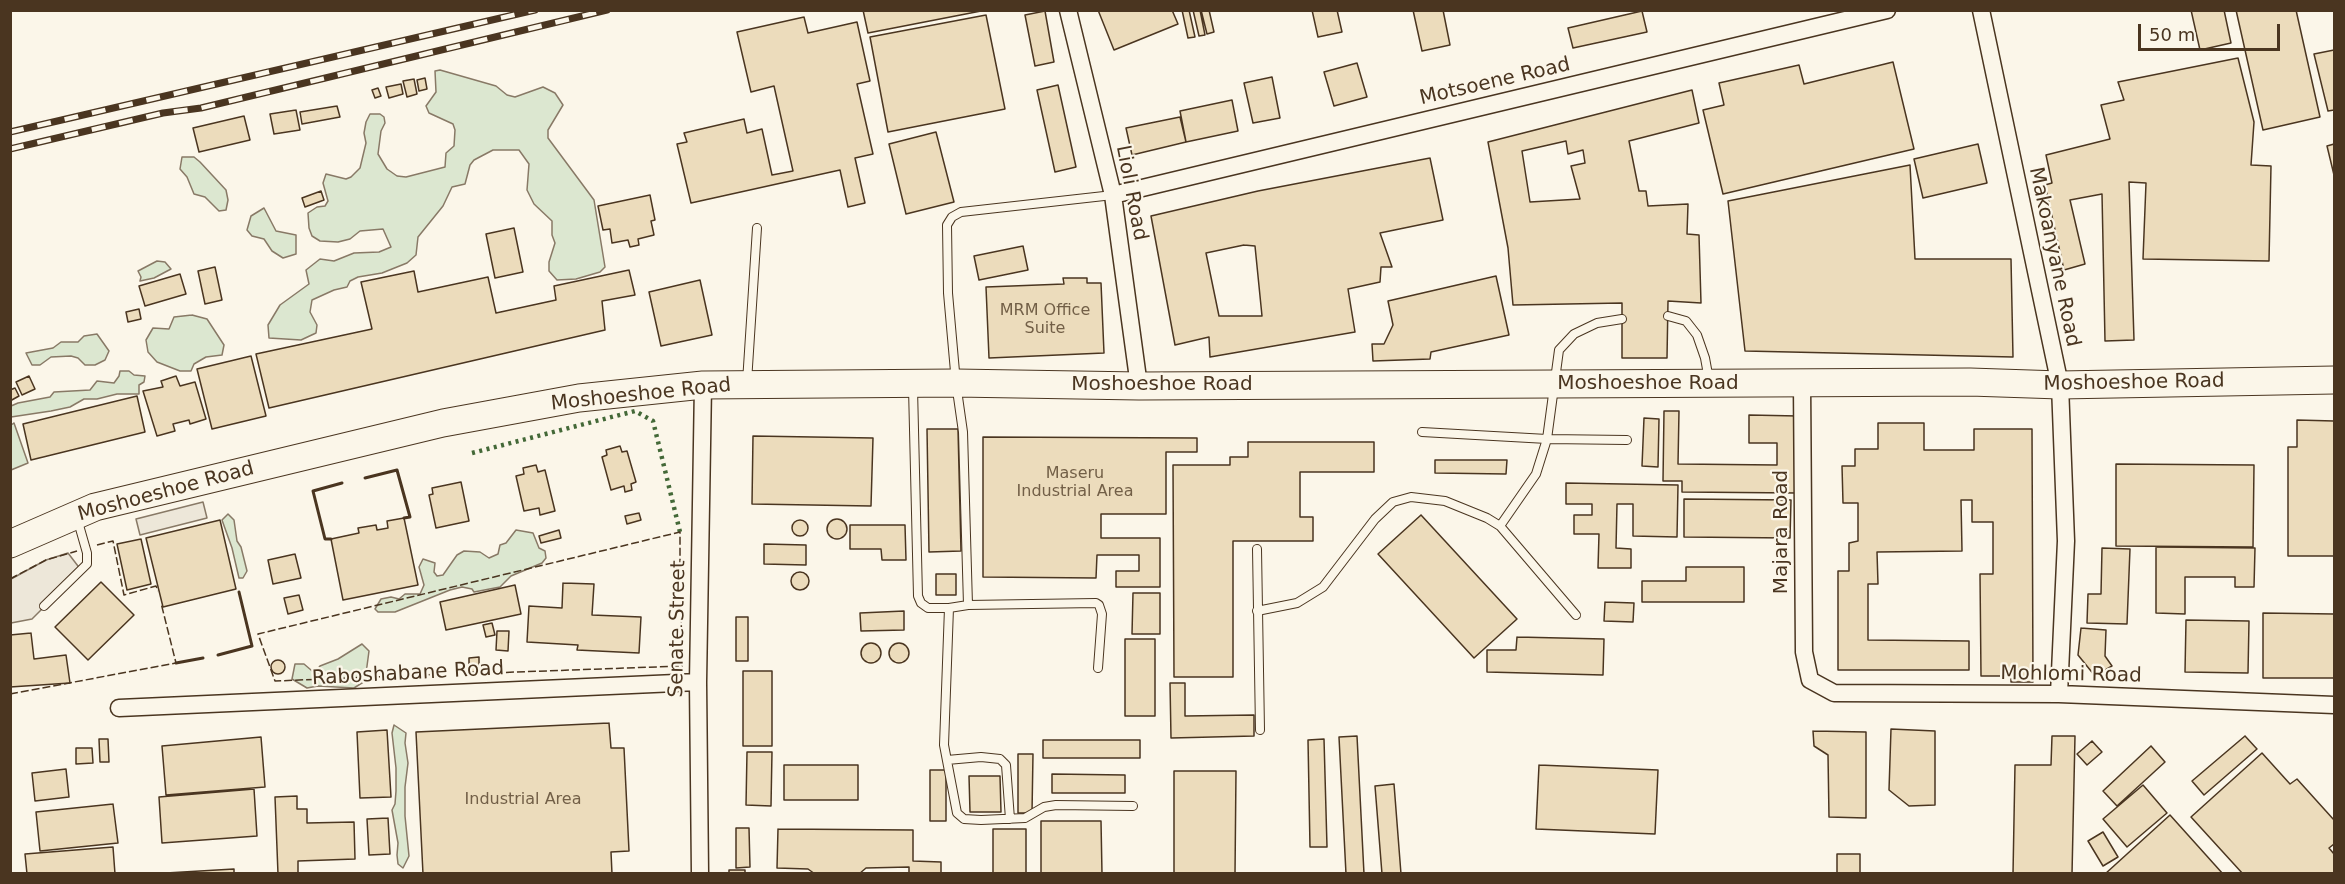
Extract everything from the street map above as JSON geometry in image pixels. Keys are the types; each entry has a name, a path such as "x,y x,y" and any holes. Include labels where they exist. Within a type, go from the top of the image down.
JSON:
{"main road":[{"name":"Moshoeshoe Road","path":"10,544 95,507 443,423 579,398 703,385 1139,386 1970,382 2060,385 2334,380"}],"street":[{"name":"Lioli Road","path":"1068,10 1113,195 1139,386"},
{"name":"Motsoene Road","path":"1113,195 1850,15 1887,10"},
{"name":"Makoanyane Road","path":"1981,10 2060,385 2066,541 2059,694"},
{"name":"Majara Road","path":"1802,382 1804,652 1810,680"},
{"name":"Senate Street","path":"700,873 698,682 703,385"},
{"name":"Mohlomi Road","path":"1810,680 1834,693 2059,694 2334,705"},
{"name":"Raboshabane Road","path":"119,708 698,682"}],"lane":[{"path":"968,605 963,432 956,384 948,282 947,225 952,217 961,212 1113,195"},
{"path":"747,385 757,228"},
{"path":"1668,316 1686,321 1697,335 1710,383"},
{"path":"1500,526 1536,474 1547,439 1559,350 1574,334 1598,323 1622,318"},
{"path":"913,385 918,596 921,603 928,608 968,605 1096,603 1102,614 1098,668"},
{"path":"1422,432 1547,439 1627,440"},
{"path":"1257,611 1297,603 1323,587 1376,519 1393,502 1411,497 1446,501 1500,526 1576,615"},
{"path":"44,606 87,564 87,553 76,515"},
{"path":"1257,549 1260,730"},
{"path":"949,608 944,745 957,813 964,819 1010,819 1025,818 1044,807 1056,805 1133,806"},
{"path":"947,760 981,757 1000,759 1006,765 1010,819"}],"green space":[{"path":"440,70 496,86 507,95 515,97 543,87 555,93 563,105 548,130 548,138 594,200 605,267 600,272 576,279 557,280 549,271 549,262 555,243 552,235 552,221 534,204 527,190 529,164 519,150 493,150 474,160 470,165 465,184 452,187 443,206 418,237 416,255 407,263 382,273 358,277 350,281 347,287 312,300 310,312 317,325 316,333 301,340 269,338 268,325 280,305 309,284 306,270 320,259 334,261 354,253 379,252 391,247 383,229 360,231 350,239 338,242 320,241 312,236 309,228 308,213 317,207 325,206 328,201 323,183 326,174 346,179 360,168 366,143 364,133 366,122 370,114 380,114 384,117 385,123 381,131 378,154 387,169 397,176 406,177 445,167 446,153 454,146 455,130 453,124 429,113 426,106 436,92 435,71"},
{"path":"182,157 194,157 226,190 228,200 226,210 219,211 205,197 194,194 187,177 180,169"},
{"path":"264,208 276,231 296,235 296,254 283,258 272,251 264,239 252,236 247,230 251,216"},
{"path":"157,261 165,262 171,269 154,278 140,281 138,271"},
{"path":"192,315 207,319 224,345 222,355 206,357 194,364 191,371 180,371 157,362 148,352 146,340 153,328 169,329 174,317"},
{"path":"97,334 109,351 105,360 95,365 85,365 78,358 71,356 51,357 40,365 32,365 26,353 53,348 61,342 78,342 84,336"},
{"path":"120,371 145,376 144,382 139,385 139,394 117,394 97,399 84,399 70,407 11,417 11,406 18,403 50,397 54,392 90,390 97,381 114,383"},
{"path":"14,423 28,463 11,470 11,425"},
{"path":"228,514 234,520 237,541 241,547 247,571 243,578 239,578 222,520"},
{"path":"516,530 533,533 539,548 545,551 546,558 542,563 511,576 500,587 474,592 472,589 462,587 395,612 378,612 375,609 381,599 391,597 399,599 405,594 420,594 424,585 419,567 423,559 435,563 434,572 437,576 443,575 457,555 464,551 480,552 489,558 498,554 500,545 506,543"},
{"path":"362,644 369,651 365,681 354,688 318,686 307,688 292,679 295,664 304,664 318,676 317,670 320,666 338,659"},
{"path":"394,725 406,733 408,763 405,816 409,856 403,868 398,864 398,843 392,810 396,791 392,733"}],"shaded area":[{"path":"203,502 207,518 140,535 136,519"},
{"path":"68,553 81,570 32,619 11,623 11,579 46,560"}],"building":[{"path":"863,10 981,10 981,11 868,33"},
{"path":"1098,10 1172,10 1178,24 1114,50"},
{"path":"1182,10 1189,10 1195,37 1188,38"},
{"path":"1193,10 1200,10 1205,35 1199,36"},
{"path":"1201,10 1209,10 1214,32 1207,34"},
{"path":"1312,10 1337,10 1342,32 1318,37"},
{"path":"1413,10 1443,10 1450,45 1422,51"},
{"path":"2191,10 2224,10 2231,43 2200,50"},
{"path":"2236,10 2296,10 2320,117 2263,130"},
{"path":"1045,11 1054,62 1035,66 1025,15"},
{"path":"1642,11 1647,32 1573,48 1568,28"},
{"path":"986,15 1005,109 888,132 870,37"},
{"path":"804,17 808,33 857,22 870,81 857,84 873,154 855,158 865,203 848,207 840,170 691,203 677,144 687,142 684,133 744,119 747,133 762,129 772,175 793,171 774,86 751,92 737,32"},
{"path":"2334,50 2334,110 2328,111 2314,54"},
{"path":"2238,58 2254,122 2251,165 2271,166 2269,261 2143,259 2146,183 2129,182 2134,340 2105,341 2102,194 2070,200 2085,264 2064,270 2045,185 2052,183 2046,155 2110,139 2101,105 2124,100 2118,82"},
{"path":"1893,62 1914,149 1723,194 1703,110 1724,105 1719,83 1799,65 1804,84"},
{"path":"1357,63 1367,97 1334,106 1324,72"},
{"path":"1272,77 1280,118 1253,123 1244,83"},
{"path":"425,78 427,89 419,91 417,80"},
{"path":"414,79 417,94 407,97 403,81"},
{"path":"401,84 403,94 389,98 386,87"},
{"path":"1058,85 1076,167 1055,172 1037,90"},
{"path":"378,88 381,96 375,98 372,90"},
{"path":"1692,90 1699,123 1629,141 1639,191 1646,191 1648,206 1688,204 1687,234 1699,235 1701,303 1668,301 1667,358 1622,358 1622,303 1513,305 1508,248 1488,142","holes":["1566,141 1568,154 1583,150 1585,163 1571,166 1580,199 1530,202 1522,151"]},
{"path":"1232,100 1238,131 1186,142 1180,111"},
{"path":"337,106 340,117 302,124 300,112"},
{"path":"296,110 300,130 274,134 270,114"},
{"path":"244,116 250,140 199,152 193,128"},
{"path":"1180,117 1186,142 1132,155 1126,128"},
{"path":"936,132 954,202 906,214 889,144"},
{"path":"1978,144 1987,183 1923,198 1914,159"},
{"path":"2334,144 2334,175 2327,146"},
{"path":"1430,158 1443,220 1380,233 1392,267 1381,267 1380,282 1348,289 1355,332 1210,357 1209,337 1175,345 1151,216 1258,191","holes":["1244,245 1255,246 1262,316 1219,316 1206,253"]},
{"path":"1910,165 1915,259 2011,259 2013,357 1745,351 1728,201"},
{"path":"321,191 324,200 305,207 302,198"},
{"path":"650,195 655,220 651,221 654,235 638,239 639,245 630,247 628,240 612,243 610,229 603,230 598,206"},
{"path":"514,228 523,272 495,278 486,234"},
{"path":"1023,246 1028,270 979,280 974,256"},
{"path":"215,267 222,300 205,304 198,271"},
{"path":"629,270 635,295 602,301 605,330 269,408 256,354 372,329 361,282 414,271 418,292 488,277 496,313 556,300 554,286"},
{"path":"180,274 186,294 145,306 139,286"},
{"path":"1496,276 1509,335 1431,352 1430,359 1373,361 1372,344 1384,344 1393,325 1388,301"},
{"path":"1063,278 1087,278 1087,283 1101,283 1104,353 989,358 986,287 1064,284"},
{"path":"700,280 712,335 661,346 649,292"},
{"path":"139,309 141,319 128,322 126,312"},
{"path":"251,356 266,416 212,429 197,369"},
{"path":"29,376 35,389 22,395 16,382"},
{"path":"176,376 180,386 195,382 206,419 190,424 189,420 173,424 175,431 157,436 143,391 163,387 161,381"},
{"path":"15,388 19,396 10,401 10,390"},
{"path":"137,396 145,432 31,460 23,424"},
{"path":"1664,411 1679,411 1678,464 1777,465 1777,443 1749,443 1749,415 1798,416 1797,493 1682,492 1682,481 1663,481"},
{"path":"1644,418 1659,419 1658,467 1642,466"},
{"path":"2297,420 2334,421 2334,556 2288,556 2288,447 2297,447"},
{"path":"1878,423 1924,423 1924,450 1974,450 1974,429 2032,429 2033,682 2011,682 2011,676 1981,676 1980,574 1993,574 1993,522 1972,522 1972,500 1961,500 1962,551 1877,552 1878,584 1868,584 1868,640 1969,641 1969,670 1838,670 1838,571 1849,571 1849,543 1858,541 1858,503 1843,503 1842,466 1855,466 1855,449 1878,449"},
{"path":"927,429 958,429 961,551 929,552"},
{"path":"753,436 873,438 871,506 752,504"},
{"path":"983,437 1197,438 1197,452 1166,452 1166,514 1101,514 1101,538 1160,538 1160,587 1116,587 1116,571 1139,571 1139,555 1097,555 1096,578 983,577"},
{"path":"1248,442 1374,442 1374,472 1300,472 1300,517 1313,517 1313,541 1233,541 1233,677 1174,677 1173,465 1230,465 1230,457 1248,457"},
{"path":"620,446 622,452 627,451 636,482 631,484 632,490 625,492 624,486 611,490 602,457 607,455 606,450"},
{"path":"1435,460 1507,460 1506,474 1435,473"},
{"path":"2116,464 2254,465 2253,547 2116,546"},
{"path":"536,465 538,472 545,470 555,511 540,515 539,508 524,511 516,476 524,474 523,468"},
{"path":"461,482 469,521 436,528 429,495 433,494 432,488"},
{"path":"1566,483 1678,485 1677,537 1633,536 1633,504 1617,504 1616,548 1631,549 1631,568 1598,568 1599,534 1574,534 1574,515 1592,515 1592,504 1566,504"},
{"path":"1684,499 1791,500 1790,538 1684,537"},
{"path":"639,513 641,520 627,524 625,516"},
{"path":"1421,515 1517,619 1474,658 1378,554"},
{"path":"404,518 418,585 343,600 331,539 359,533 358,528 376,525 377,530 388,528 387,521"},
{"path":"837,519 844,522 847,529 844,536 837,539 830,536 827,529 830,522"},
{"path":"220,520 236,589 163,607 146,538"},
{"path":"797,520 803,520 808,528 806,534 797,536 792,531 792,525"},
{"path":"850,525 905,525 906,560 882,560 881,549 850,549"},
{"path":"559,530 561,538 541,543 539,536"},
{"path":"141,539 151,584 127,590 117,544"},
{"path":"764,544 806,545 806,565 764,564"},
{"path":"2156,547 2255,548 2254,587 2235,587 2235,577 2185,577 2185,614 2156,613"},
{"path":"2102,548 2130,549 2127,624 2087,623 2088,594 2101,594"},
{"path":"295,554 301,578 273,584 268,560"},
{"path":"1686,567 1744,567 1744,602 1642,602 1642,581 1686,581"},
{"path":"796,572 804,572 809,577 807,588 796,590 791,585 791,577"},
{"path":"936,574 956,574 956,595 936,595"},
{"path":"101,582 134,615 88,660 55,627"},
{"path":"563,583 594,584 592,615 641,617 639,653 577,650 578,645 527,642 529,606 562,608"},
{"path":"515,585 521,614 446,630 440,602"},
{"path":"1133,593 1160,593 1160,634 1132,634"},
{"path":"299,595 303,610 288,614 284,598"},
{"path":"1605,602 1634,603 1633,622 1604,621"},
{"path":"904,611 904,630 861,631 860,613"},
{"path":"2263,613 2334,614 2334,678 2263,678"},
{"path":"736,617 748,617 748,661 736,661"},
{"path":"2186,620 2249,621 2248,673 2185,672"},
{"path":"492,623 495,635 486,637 483,625"},
{"path":"2081,628 2106,630 2105,656 2112,666 2095,676 2078,655"},
{"path":"497,631 509,631 508,651 496,650"},
{"path":"31,633 34,659 66,655 70,683 10,687 10,635"},
{"path":"1517,637 1604,639 1603,675 1487,672 1487,650 1516,650"},
{"path":"1125,639 1155,639 1155,716 1125,716"},
{"path":"867,643 875,643 881,649 881,657 875,663 867,663 861,657 861,649"},
{"path":"895,643 903,643 909,649 909,657 903,663 895,663 889,657 889,649"},
{"path":"479,657 479,672 469,672 469,658"},
{"path":"275,660 281,660 285,667 281,674 275,674 271,670 271,664"},
{"path":"743,671 772,671 772,746 743,746"},
{"path":"1170,683 1185,683 1185,716 1254,715 1254,736 1171,738"},
{"path":"609,723 611,748 624,748 629,851 611,852 612,874 423,874 416,732"},
{"path":"1891,729 1935,731 1935,805 1909,806 1889,790"},
{"path":"387,730 391,797 360,798 357,732"},
{"path":"1813,731 1866,732 1866,818 1829,817 1828,755 1814,746"},
{"path":"1357,736 1364,874 1346,874 1339,737"},
{"path":"2052,736 2075,736 2072,874 2013,874 2015,765 2051,765"},
{"path":"2245,736 2257,749 2204,795 2192,781"},
{"path":"261,737 265,787 166,795 162,746"},
{"path":"99,739 108,739 109,762 100,762"},
{"path":"1324,739 1327,847 1310,847 1308,740"},
{"path":"1043,740 1140,740 1140,758 1043,758"},
{"path":"2092,741 2102,752 2087,765 2077,754"},
{"path":"2151,746 2165,762 2117,806 2103,791"},
{"path":"76,748 92,748 93,763 76,764"},
{"path":"747,752 772,752 771,806 746,805"},
{"path":"2262,753 2290,784 2297,779 2334,820 2334,844 2329,848 2334,854 2334,874 2243,874 2191,817"},
{"path":"1018,754 1033,754 1032,813 1018,813"},
{"path":"784,765 858,765 858,800 784,800"},
{"path":"1539,765 1658,770 1655,834 1536,829"},
{"path":"66,769 69,797 35,801 32,773"},
{"path":"930,770 946,770 946,821 930,821"},
{"path":"1174,771 1236,771 1235,874 1174,874"},
{"path":"1052,774 1125,775 1125,793 1052,793"},
{"path":"969,776 1000,776 1001,812 970,812"},
{"path":"1394,784 1401,874 1382,874 1375,786"},
{"path":"2143,785 2167,813 2127,847 2103,819"},
{"path":"254,789 257,836 162,843 159,797"},
{"path":"297,796 297,809 307,809 307,823 354,822 355,859 298,861 298,874 278,874 275,797"},
{"path":"113,804 118,843 40,851 36,812"},
{"path":"2170,815 2223,874 2105,874"},
{"path":"388,818 390,854 369,855 367,819"},
{"path":"1041,821 1101,821 1102,874 1041,874"},
{"path":"736,828 749,828 750,867 736,868"},
{"path":"778,829 913,830 913,861 941,862 941,874 909,874 909,867 866,868 859,874 815,874 808,869 777,868"},
{"path":"993,829 1026,829 1026,874 993,874"},
{"path":"2103,832 2118,857 2103,866 2088,841"},
{"path":"113,847 115,874 27,874 25,854"},
{"path":"1837,854 1860,854 1860,874 1837,874"},
{"path":"234,869 234,874 166,873"},
{"path":"729,870 745,870 745,874 729,874"}],"railway":[{"path":"10,132 535,10"},
{"path":"10,149 163,113 201,108 607,10"}],"hedge":[{"path":"472,453 635,411 653,421 680,532"}],"fence":[{"path":"446,674 275,681 258,634 680,532 680,584"},
{"path":"97,545 113,541 124,595 156,586 158,591"},
{"path":"10,579 46,560 77,551"},
{"path":"10,694 176,663 161,603"},
{"path":"462,674 682,666 681,607"}],"wall":[{"path":"365,478 397,470 410,517 404,518"},
{"path":"331,539 325,539 313,491 342,483"},
{"path":"218,655 252,646 239,592"},
{"path":"176,663 203,658"}]}
